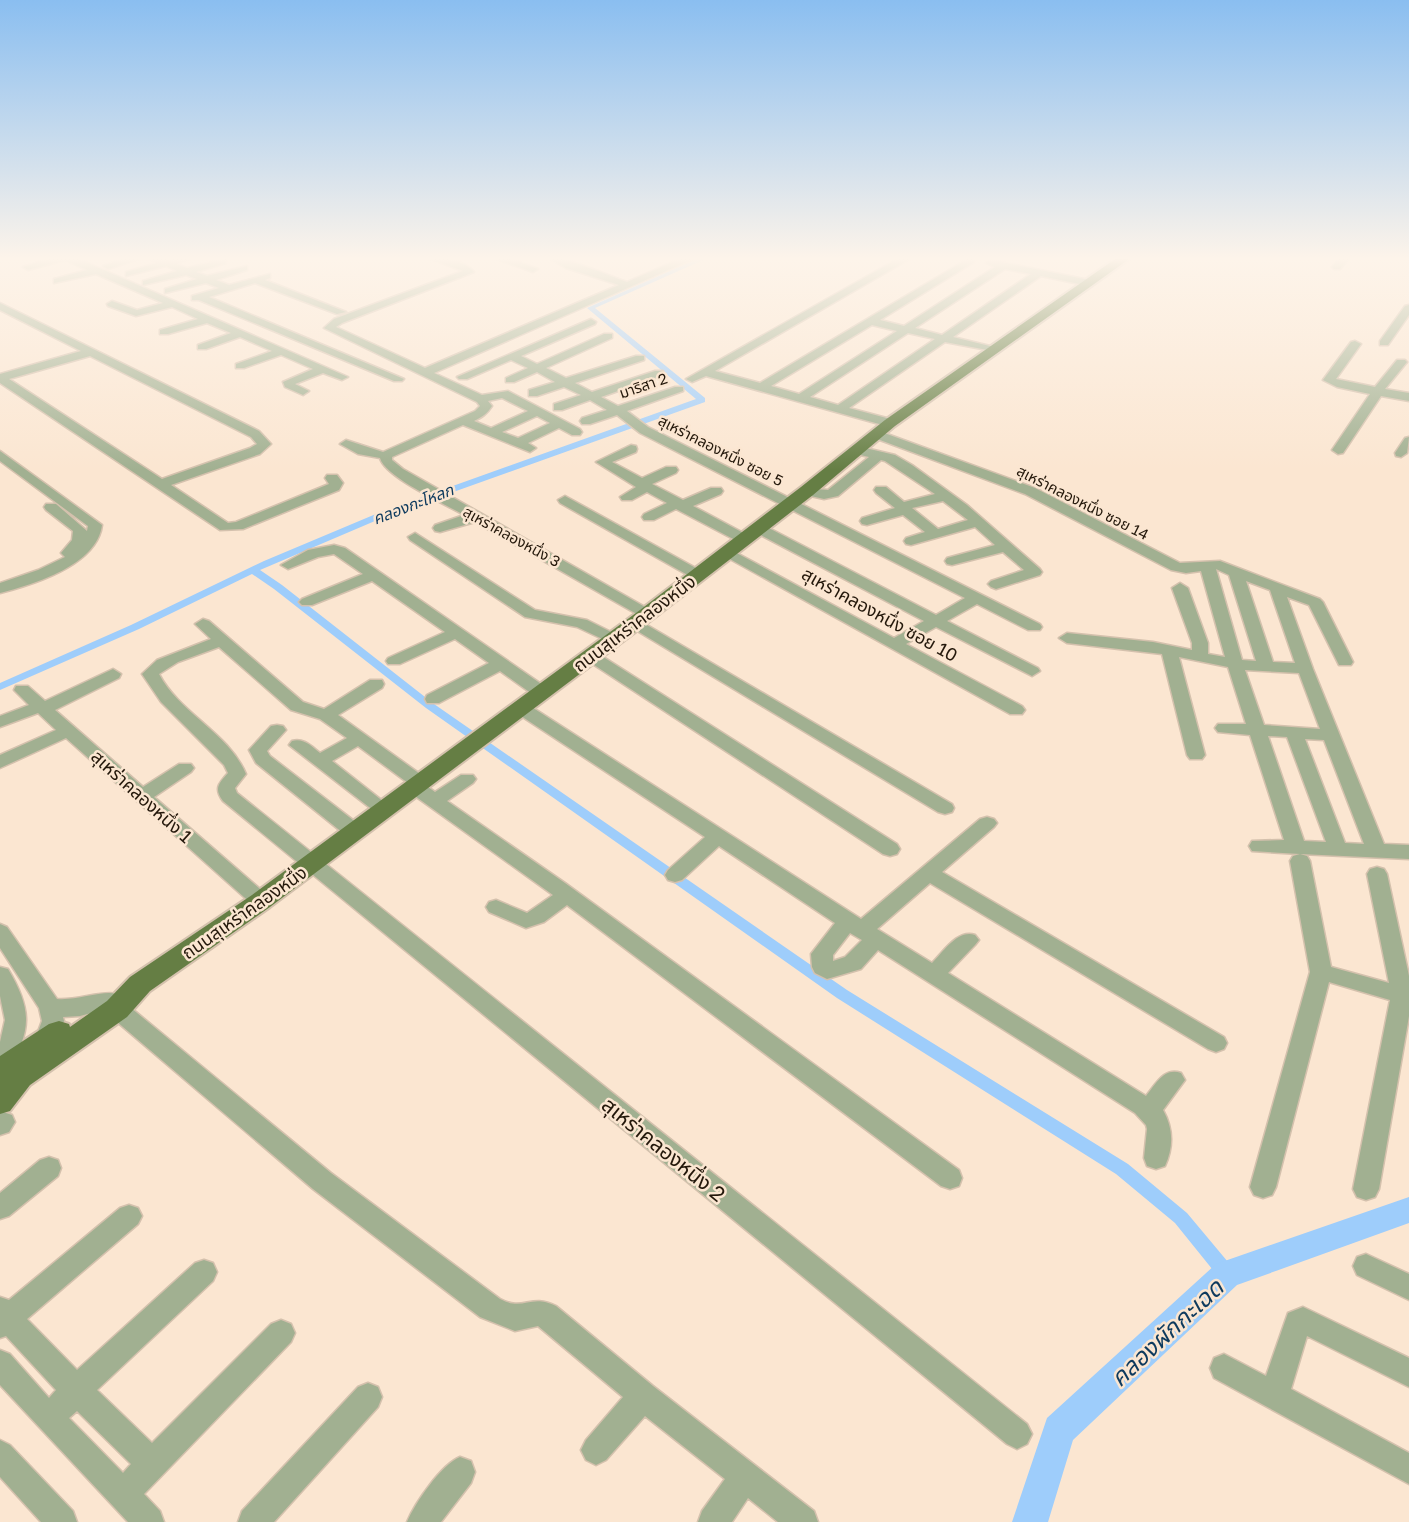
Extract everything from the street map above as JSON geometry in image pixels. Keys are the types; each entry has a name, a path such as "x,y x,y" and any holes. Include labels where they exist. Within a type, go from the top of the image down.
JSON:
{"main road":[{"name":"ถนนสุเหร่าคลองหนึ่ง","path":"5,1091 140,984 261,901 385,810 698,576 857,450 882,438 1025,328"},
{"name":"ถนนสุเหร่าคลองหนึ่ง","path":"5,1091 47,1040 112,1005"}],"street":[{"path":"47,328 268,431"},
{"path":"55,328 255,434 265,444 255,451 162,484"},
{"path":"164,332 177,328"},
{"path":"229,328 342,377"},
{"path":"275,328 398,379"},
{"path":"330,328 481,399 486,406 484,410 464,421 393,451 387,460 370,469"},
{"path":"426,372 528,328"},
{"path":"463,377 577,328"},
{"path":"692,379 783,328"},
{"path":"762,387 859,328"},
{"path":"902,328 994,350"},
{"path":"840,409 959,328"},
{"path":"1384,343 1395,328"},
{"path":"801,398 906,329"},
{"path":"201,347 241,333"},
{"path":"510,380 608,336"},
{"path":"1355,344 1329,380 1409,397"},
{"path":"0,378 96,351"},
{"path":"240,366 281,351"},
{"name":"สุเหร่าคลองหนึ่ง ซอย 5","path":"511,356 538,368 626,418 791,504 1034,627"},
{"path":"533,393 640,358"},
{"path":"1338,450 1377,392 1401,362"},
{"path":"303,391 289,385 289,382 322,369"},
{"path":"706,372 840,409 882,438 897,461 978,522 1035,572 996,584"},
{"path":"558,407 659,373"},
{"path":"751,374 774,380"},
{"path":"0,378 225,527 230,528 334,487 336,483 332,478"},
{"name":"มาริสา 2","path":"586,421 626,418 679,389"},
{"path":"812,390 852,401"},
{"path":"481,399 494,394 504,394 576,432"},
{"path":"823,404 834,396"},
{"path":"492,432 538,411"},
{"path":"464,421 524,445 560,423"},
{"path":"807,491 824,495 833,493 882,438"},
{"name":"สุเหร่าคลองหนึ่ง ซอย 14","path":"882,438 1030,491 1176,567 1186,569 1215,564 1276,586 1319,605 1345,662"},
{"path":"1401,453 1409,441"},
{"name":"สุเหร่าคลองหนึ่ง 3","path":"346,444 387,460 435,493 478,517 945,808"},
{"path":"631,449 602,462 644,485 684,503 710,511 703,518 751,533 937,620 1032,671"},
{"path":"0,455 95,525 96,532 92,542 79,555 0,588"},
{"path":"0,468 80,530 81,536 78,543 67,554 0,582"},
{"path":"627,497 671,470"},
{"path":"881,490 930,530"},
{"path":"649,517 716,491"},
{"path":"867,520 945,496"},
{"path":"565,500 698,576"},
{"path":"440,528 460,520 478,517"},
{"path":"906,536 978,522"},
{"path":"415,537 530,614 581,623 613,639"},
{"path":"952,561 1007,546"},
{"path":"288,565 333,548 541,692"},
{"name":"สุเหร่าคลองหนึ่ง ซอย 10","path":"726,553 1016,710"},
{"path":"1207,565 1235,664 1298,854 1321,972 1263,1187"},
{"path":"1236,572 1266,667"},
{"path":"308,602 373,574"},
{"path":"1276,586 1305,669 1377,851"},
{"path":"1180,588 1200,643 1200,658"},
{"path":"895,645 976,598"},
{"path":"203,624 297,706 326,715 418,785 434,801 567,895 950,1178"},
{"path":"394,661 455,633"},
{"path":"1067,638 1169,651 1235,664 1305,669"},
{"name":"สุเหร่าคลองหนึ่ง 2","path":"222,640 158,666 150,674 184,716 232,762 237,774 226,787 226,792 230,797 1017,1434"},
{"path":"1169,651 1196,755"},
{"path":"591,656 890,849"},
{"path":"433,699 500,664"},
{"path":"0,722 42,708 113,674"},
{"path":"326,715 376,684"},
{"name":"สุเหร่าคลองหนึ่ง 1","path":"22,690 261,901"},
{"path":"521,708 862,930 1148,1111 1159,1125 1160,1137 1156,1158"},
{"path":"1224,728 1333,735"},
{"path":"277,730 258,750 262,759 355,832"},
{"path":"0,762 68,731"},
{"path":"1294,732 1338,849"},
{"path":"319,761 358,739"},
{"path":"298,745 385,810"},
{"path":"142,796 185,768"},
{"path":"434,801 467,779"},
{"path":"862,930 987,823"},
{"path":"675,875 718,836"},
{"path":"1259,846 1298,854 1338,849 1409,852"},
{"path":"928,873 1216,1043"},
{"path":"1366,1189 1405,995 1377,874"},
{"path":"496,907 526,921 537,917 567,895"},
{"path":"0,932 50,1006 53,1021 47,1040"},
{"path":"933,975 969,940"},
{"path":"1321,972 1405,995"},
{"path":"0,975 11,992 18,1025 5,1091"},
{"path":"50,1006 64,1009 112,1005 322,1181 490,1308 520,1320 540,1312 546,1315 643,1396 802,1522"},
{"path":"1148,1111 1173,1080"},
{"path":"0,1208 49,1168"},
{"path":"129,1216 2,1318 152,1464"},
{"path":"1366,1266 1409,1287"},
{"path":"50,1418 76,1390 204,1272"},
{"path":"1274,1396 1298,1322 1303,1320 1409,1372"},
{"path":"122,1495 281,1333"},
{"path":"0,1364 149,1522"},
{"path":"1224,1368 1409,1469"},
{"path":"596,1450 643,1396"},
{"path":"253,1522 368,1397"},
{"path":"0,1455 62,1522"},
{"path":"422,1522 460,1472"},
{"path":"713,1522 745,1477"}],"waterway":[{"name":"คลองกะโหลก","path":"0,687 135,627 267,563 386,513 702,400 614,328"},
{"path":"253,570 430,706 842,994 1122,1169 1181,1218 1227,1274"},
{"name":"คลองผักกะเฉด","path":"1030,1522 1059,1430 1227,1274 1409,1210"}]}
